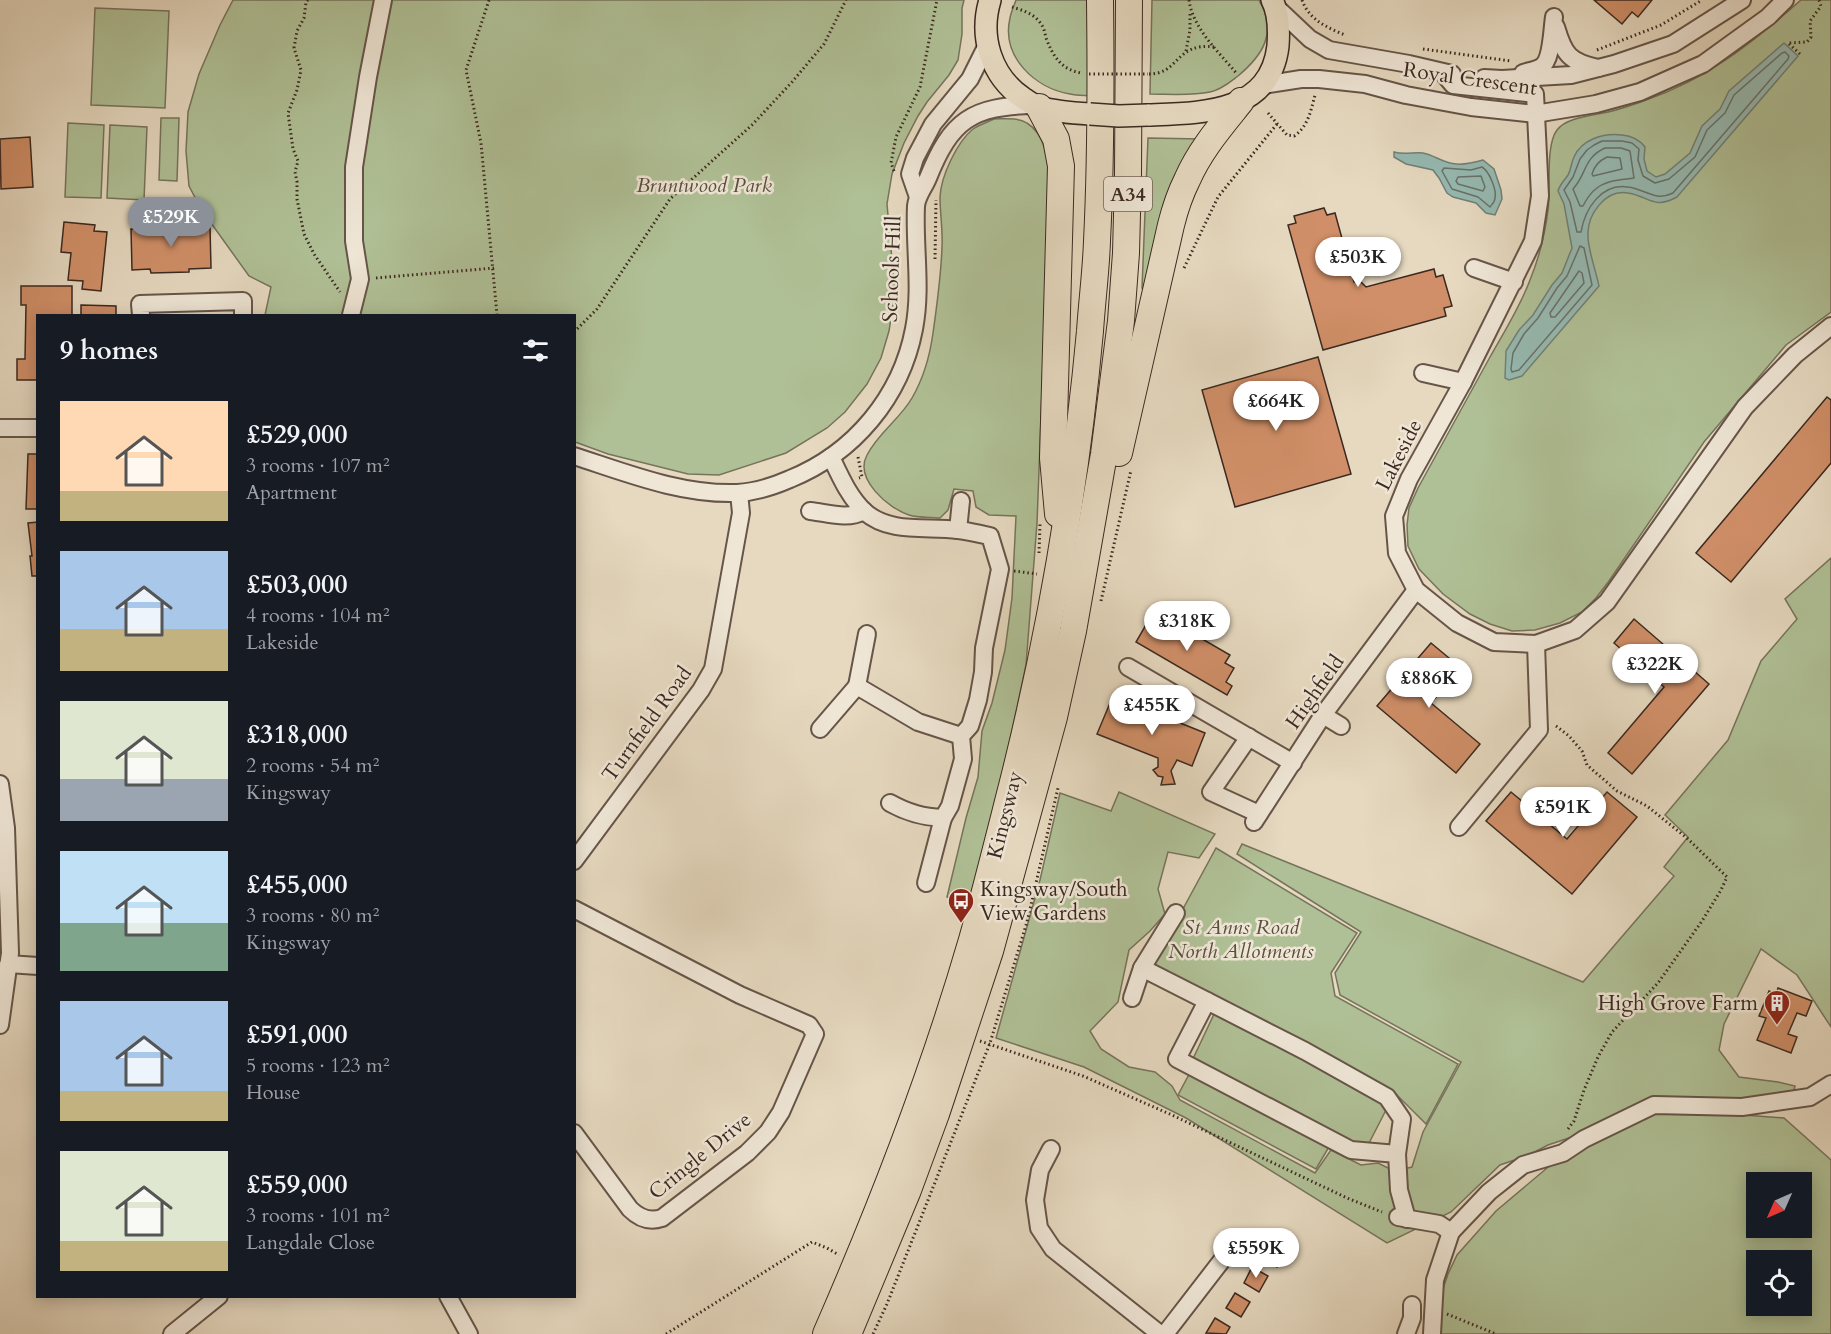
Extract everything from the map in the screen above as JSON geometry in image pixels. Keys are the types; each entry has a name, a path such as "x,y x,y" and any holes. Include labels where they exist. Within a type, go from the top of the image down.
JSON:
{"highway":[{"name":"Kingsway","path":"826,1334 890,1181 945,1025 971,942 1031,709 1062,556 1085,381 1097,244 1100,170 1100,0"},
{"name":"Kingsway","path":"848,1334 908,1190 936,1114 990,951 1054,717 1086,564 1121,321 1128,175 1129,0"},
{"path":"1086,564 1102,521 1117,466 1171,225 1180,195 1211,138 1241,101"},
{"path":"1036,106 1056,139 1061,166 1053,458 1062,556"}],"main road":[{"path":"990,0 986,22 987,45 1000,76 1017,93 1036,106 1063,112 1119,116 1204,111 1241,101 1263,85 1273,68 1279,36 1274,4"}],"street":[{"path":"348,307 360,279 354,241 354,167 383,0"},
{"name":"Royal Crescent","path":"1274,4 1310,39 1329,50 1409,64 1464,77 1502,79 1571,75 1673,44 1742,0"},
{"name":"Royal Crescent","path":"1263,85 1301,79 1319,79 1365,84 1406,95 1471,107 1535,114 1596,104 1629,95 1703,64 1768,17 1785,0"},
{"path":"1502,79 1543,66 1549,55 1554,17 1562,46 1572,58 1581,64 1599,68"},
{"name":"Schools Hill","path":"576,457 689,490 739,493 799,475 831,457 857,436 880,408 897,381 914,327 917,306 918,197 910,174 915,158 933,124 970,79 987,45"},
{"name":"Lakeside","path":"1443,73 1453,85 1535,94 1540,196 1533,241 1463,382 1409,480 1394,516 1396,553 1416,590 1457,623 1494,642 1536,644 1575,630 1607,602 1745,407 1795,355 1831,326"},
{"name":"Schools Hill","path":"918,197 942,146 957,127 992,108 1006,105 1036,106"},
{"path":"1474,268 1514,282"},
{"path":"141,314 141,304 243,302 243,314"},
{"path":"1422,373 1463,382"},
{"path":"0,428 36,428"},
{"path":"831,457 845,485 864,511 882,522 898,527 958,530 990,536 1000,569 984,648 978,700 970,726 961,736 963,759 950,806 943,818 926,883"},
{"name":"Turnfield Road","path":"576,858 701,690 713,669 741,513 739,493"},
{"path":"958,530 961,501"},
{"path":"810,511 856,516 864,511"},
{"name":"Highfield","path":"1249,737 1211,792 1257,818 1323,715 1416,590"},
{"path":"820,729 857,686 867,634"},
{"path":"1459,826 1539,730 1536,644"},
{"path":"1128,667 1293,763"},
{"path":"857,686 918,722 961,736"},
{"path":"1323,715 1341,726"},
{"path":"0,784 6,828 10,953 0,1025"},
{"path":"890,803 906,812 924,817 943,818"},
{"name":"Cringle Drive","path":"576,910 740,995 809,1025 815,1034 781,1112 768,1132 747,1153 662,1218 656,1220 634,1214 576,1135"},
{"path":"1132,998 1142,968 1176,913"},
{"path":"8,964 36,966"},
{"path":"1142,968 1305,1051 1388,1097 1401,1119 1397,1154 1402,1218 1439,1224 1451,1232"},
{"path":"1207,1001 1177,1059 1351,1150 1397,1154"},
{"path":"1432,1334 1435,1280 1451,1232 1489,1192 1523,1165 1563,1153 1584,1139 1654,1106 1742,1107 1810,1097 1831,1084"},
{"path":"1051,1149 1040,1170 1035,1200 1039,1228 1053,1249 1163,1334 1236,1242"},
{"path":"172,1334 217,1298"},
{"path":"449,1298 468,1334"},
{"path":"1406,1334 1412,1317 1412,1305"}],"path":[{"path":"308,0 304,18 297,31 294,48 301,70 297,90 288,113 293,149 298,161 295,172 297,199 304,234 348,307"},
{"path":"489,0 466,70 481,143 497,314"},
{"path":"576,330 597,309 670,199 753,124 824,44 846,0"},
{"path":"895,173 891,163 896,137 920,87 937,0"},
{"path":"1186,51 1190,30 1189,0"},
{"path":"1302,0 1319,23 1344,35 1355,37"},
{"path":"1591,52 1661,25 1702,0"},
{"path":"1800,54 1788,43 1807,42 1811,37 1810,21 1821,6 1819,0"},
{"path":"1012,7 1028,13 1041,23 1054,56 1064,67 1089,75 1159,74 1171,67 1193,47 1214,47"},
{"path":"1190,7 1198,26 1237,74"},
{"path":"1423,49 1517,61"},
{"path":"1268,113 1287,135 1291,137 1298,134 1306,123 1316,90"},
{"path":"1182,271 1218,197 1276,124"},
{"path":"935,264 936,193"},
{"path":"360,279 494,268"},
{"path":"845,485 862,477 857,459 859,450"},
{"path":"1539,730 1554,725 1569,736 1582,750 1587,765 1617,791 1647,806 1688,839 1727,877 1702,921 1658,983 1612,1032 1598,1057 1574,1121 1562,1138 1563,1153"},
{"path":"873,1334 990,1044 1083,1076 1172,1115 1347,1198 1402,1218"},
{"path":"666,1334 812,1242 856,1265"},
{"path":"1434,1311 1451,1315 1496,1334"}],"green space":[{"name":"Bruntwood Park","path":"233,0 964,0 958,60 918,116 892,174 887,204 894,299 889,331 881,358 867,384 845,412 827,428 786,453 719,475 688,474 608,454 576,442 576,314 265,314 271,287 249,276 211,223 212,212 200,207 189,186 186,151 188,112 199,74"},
{"path":"1016,0 1091,0 1094,96 1073,95 1057,91 1033,78 1024,68 1016,58 1009,32 1010,16"},
{"path":"1152,0 1259,0 1267,22 1265,42 1261,51 1247,68 1218,90 1180,95 1150,94"},
{"path":"1801,0 1831,0 1831,312 1786,345 1704,442 1609,581 1582,612 1560,623 1535,630 1512,631 1470,614 1443,594 1419,569 1408,546 1409,508 1517,310 1530,280 1545,228 1553,137 1562,125 1568,122 1631,105 1689,82 1747,45"},
{"path":"95,8 169,11 165,108 91,105"},
{"path":"161,118 179,118 177,181 159,180"},
{"path":"994,119 1019,120 1033,128 1045,149 1050,180 1037,523 1026,665 987,847 967,904 947,897 978,777 982,731 992,703 1005,650 1012,598 1016,516 989,515 976,507 973,491 954,489 948,510 940,518 909,515 892,506 875,491 865,474 864,464 872,447 912,398 920,383 928,358 940,280 942,241 940,197 947,170 967,135 973,129"},
{"path":"68,123 104,125 101,198 65,197"},
{"path":"110,125 147,127 144,200 107,198"},
{"path":"1148,138 1201,139 1149,289 1142,288"},
{"path":"1831,558 1831,1027 1797,975 1761,949 1724,1024 1719,1050 1739,1077 1795,1086 1793,1094 1741,1104 1656,1101 1578,1135 1500,1165 1451,1212 1387,1243 1186,1118 1084,1067 996,1038 1040,880 1060,793 1111,811 1119,792 1215,834 1199,858 1168,852 1158,889 1165,914 1129,950 1118,1002 1090,1031 1101,1049 1129,1067 1155,1072 1172,1086 1180,1100 1315,1173 1331,1150 1361,1165 1378,1163 1394,1171 1412,1167 1423,1132 1461,1062 1340,995 1335,973 1361,932 1237,854 1242,844 1583,982 1674,876 1664,867 1688,837 1665,815 1728,740 1761,661 1797,619 1785,599"},
{"name":"St Anns Road North Allotments","path":"1216,848 1357,933 1331,973 1335,996 1458,1064 1426,1124 1394,1092 1152,966"},
{"name":"St Anns Road North Allotments","path":"1215,1012 1379,1095 1386,1110 1367,1147 1346,1144 1191,1063"},
{"path":"1193,1067 1333,1140 1316,1169 1178,1095"},
{"path":"1652,1108 1784,1118 1831,1160 1831,1334 1436,1334 1440,1298 1457,1255 1496,1211 1547,1168 1591,1137"}],"water":[{"path":"1784,43 1798,56 1677,197 1669,201 1656,202 1628,193 1620,193 1605,199 1599,205 1588,228 1588,242 1599,286 1522,376 1509,380 1505,378 1506,351 1562,273 1572,248 1564,204 1558,191 1569,173 1573,159 1582,146 1601,136 1629,136 1638,140 1645,147 1644,159 1647,171 1656,177 1665,174 1690,153 1702,126 1720,109 1729,91"},
{"path":"1394,152 1423,153 1454,164 1483,160 1494,169 1501,190 1502,199 1495,215 1486,213 1476,203 1453,197 1447,193 1433,170 1406,164 1394,157"}],"building":[{"path":"1594,0 1652,0 1638,17 1632,12 1622,24"},
{"path":"30,137 33,187 1,189 0,139"},
{"path":"1324,208 1327,215 1335,213 1354,282 1361,282 1366,287 1434,269 1436,277 1443,275 1452,306 1444,308 1446,316 1323,350 1288,225 1296,223 1294,216"},
{"path":"186,220 186,228 210,227 211,268 189,269 189,272 151,273 150,269 132,270 131,229 150,229 150,221"},
{"path":"64,222 95,225 94,231 107,232 101,291 82,289 83,281 68,280 71,253 61,252"},
{"path":"21,286 72,286 72,314 36,314 36,380 17,380 17,359 25,359 26,305 21,305"},
{"path":"81,305 116,306 116,314 81,314"},
{"path":"1318,357 1351,474 1235,507 1202,390"},
{"path":"1827,397 1831,400 1831,463 1731,582 1696,553"},
{"path":"28,454 36,454 36,509 26,509"},
{"path":"36,522 36,576 32,576 28,523"},
{"path":"1154,611 1230,655 1225,663 1234,668 1226,682 1232,686 1227,695 1136,642"},
{"path":"1634,619 1709,684 1632,774 1608,753 1664,687 1614,643"},
{"path":"1431,643 1461,668 1431,703 1480,744 1456,773 1377,706"},
{"path":"1113,696 1205,733 1192,766 1177,760 1171,771 1175,784 1161,785 1163,777 1158,776 1153,770 1158,767 1158,758 1097,734"},
{"path":"1511,792 1567,839 1607,792 1637,817 1572,894 1486,821"},
{"name":"High Grove Farm","path":"1778,988 1812,1001 1806,1016 1797,1013 1788,1034 1797,1037 1791,1053 1757,1040 1766,1018 1759,1016 1769,991 1776,994"},
{"path":"1270,1243 1286,1252 1277,1267 1262,1259"},
{"path":"1252,1267 1268,1276 1259,1292 1244,1283"},
{"path":"1235,1293 1250,1302 1241,1317 1226,1308"},
{"path":"1215,1318 1230,1327 1226,1334 1206,1333"}],"place":[{"name":"Kingsway/South View Gardens","path":"961,924"},
{"name":"High Grove Farm","path":"1777,1026"}]}
